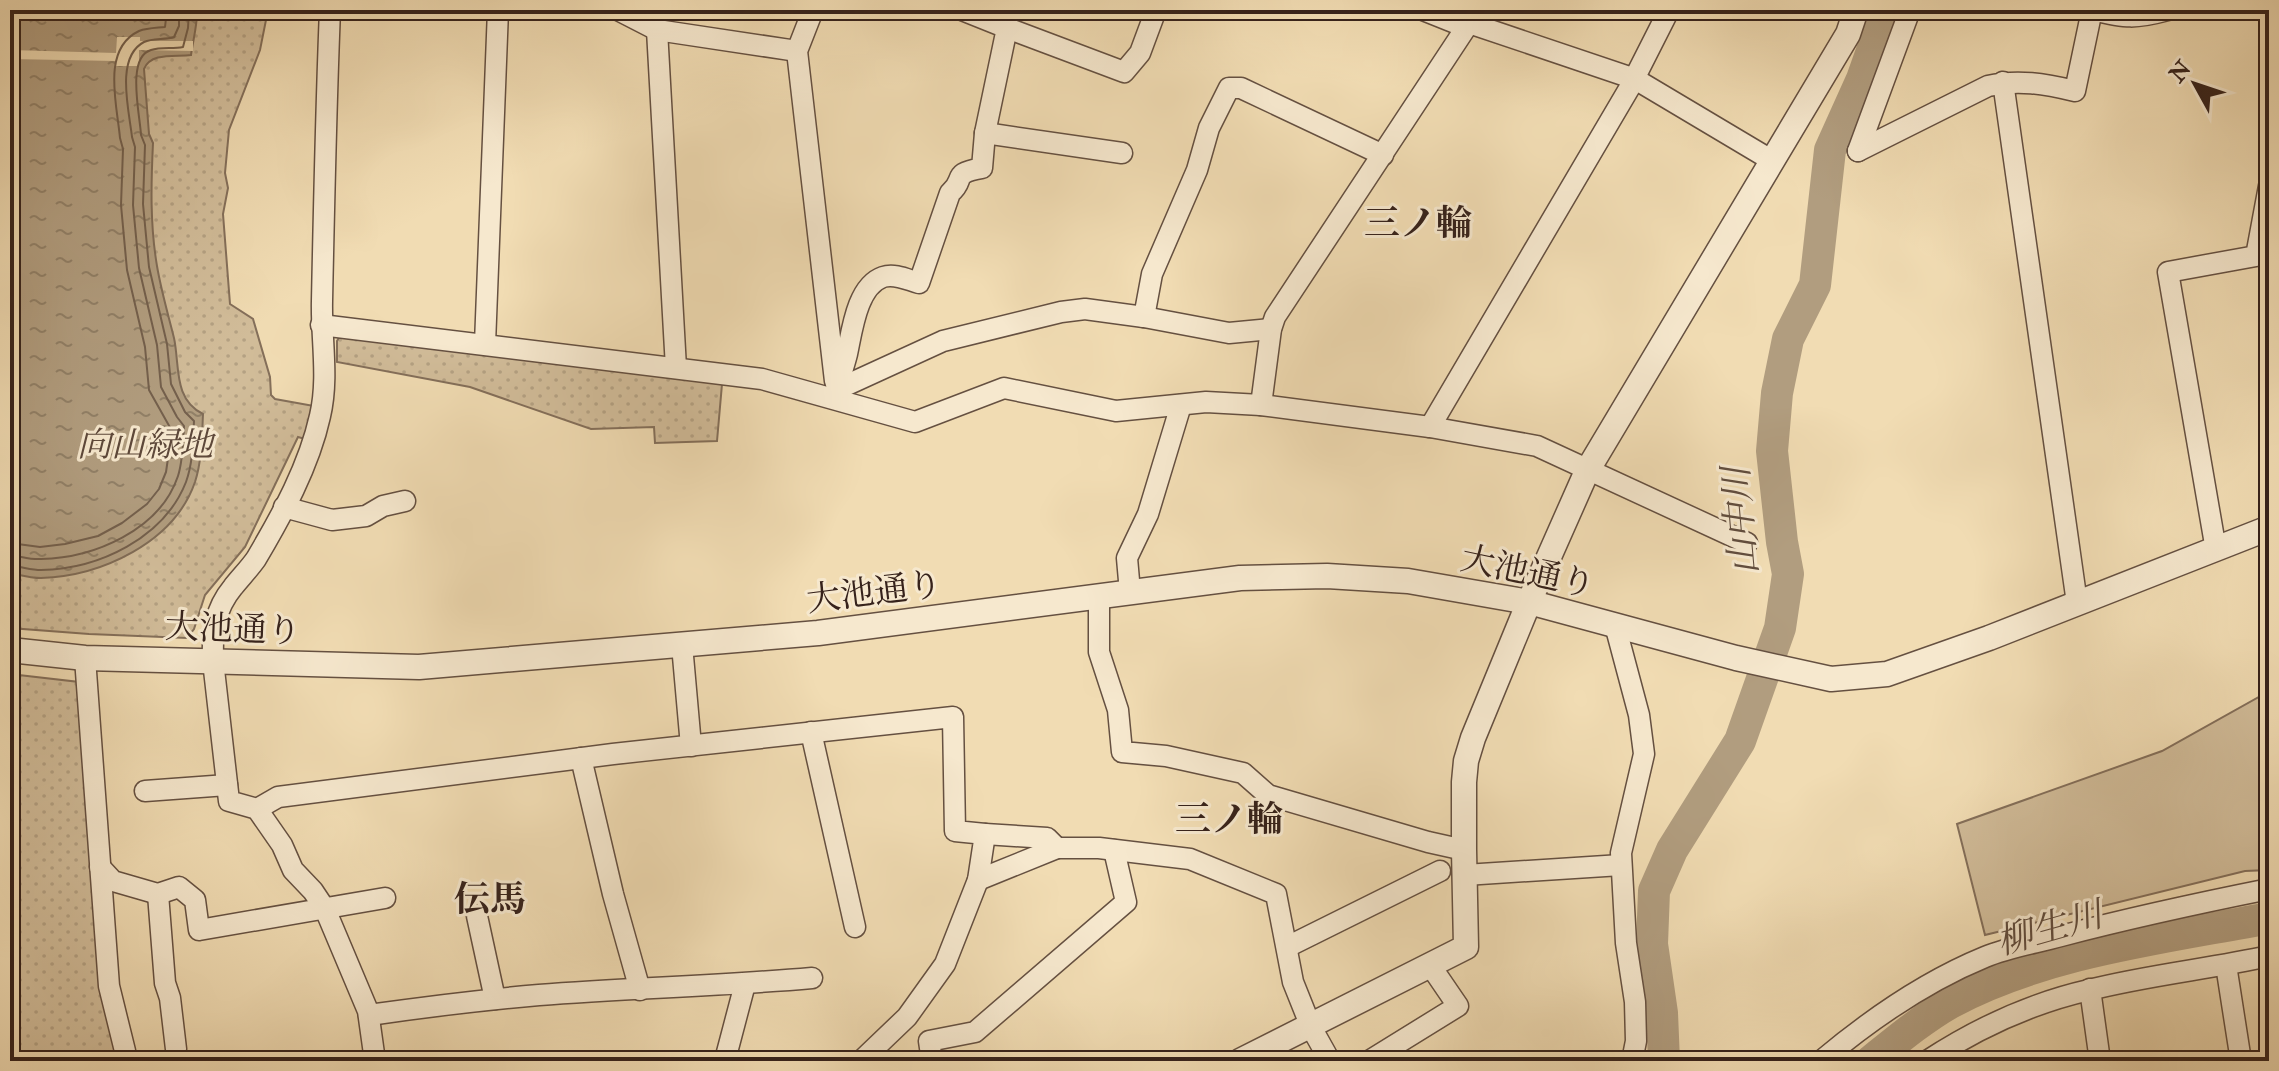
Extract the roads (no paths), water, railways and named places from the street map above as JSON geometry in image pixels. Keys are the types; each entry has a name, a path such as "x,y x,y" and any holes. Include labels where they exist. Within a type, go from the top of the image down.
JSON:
{"street":[{"path":"330,10 321,325 325,389 321,414 312,448 284,507 253,563 231,589 215,617 212,638 229,801 257,809 282,845 293,870 325,909 369,1015 375,1061"},
{"path":"485,344 498,10"},
{"path":"618,10 657,30 797,51"},
{"path":"813,10 797,51 830,393"},
{"path":"962,10 1124,72 1140,53 1156,10"},
{"path":"1423,10 1458,24 1471,16"},
{"path":"1430,427 1635,79 1669,10"},
{"path":"1910,10 1858,151 1988,86 2003,82 2035,82 2075,91 2092,10 2123,17 2141,17 2168,10"},
{"path":"1240,1061 1275,1054 1311,1027 1466,947 1466,761 1529,602 1587,471 1848,34 1853,11"},
{"path":"1471,16 1635,79 1771,160"},
{"path":"1261,405 1275,317 1471,16"},
{"path":"830,393 847,353 854,316 874,282 894,275 919,283 950,193 956,189 959,176 965,171 982,168 985,133 1007,28"},
{"path":"657,30 676,368"},
{"path":"2003,82 2077,603"},
{"path":"1144,317 1152,274 1197,170 1209,128 1229,88 1241,88 1383,155"},
{"path":"985,133 1122,153"},
{"path":"2216,550 2168,272 2256,256 2269,186"},
{"path":"830,393 943,341 1061,312 1085,309 1229,333 1271,329"},
{"path":"321,325 762,379 830,393 915,422 1004,388 1116,411 1206,402 1261,405 1430,427 1537,446 1747,543"},
{"path":"1130,592 1127,558 1148,514 1181,405"},
{"path":"284,507 332,520 366,516 383,506 405,501"},
{"name":"大池通り","path":"10,650 85,658 419,667 818,633 1240,578 1327,576 1408,581 1529,602 1782,670 1831,679 1887,674 1989,638 2269,528"},
{"path":"1099,596 1099,652 1118,710 1122,752 1166,756 1243,773 1268,795 1464,850"},
{"path":"1615,625 1639,715 1644,754 1621,853 1626,943 1635,1002 1636,1041 1632,1061"},
{"path":"682,645 691,746"},
{"path":"85,658 109,986 125,1051"},
{"path":"257,809 278,797 581,758 953,717 955,831 1047,838 1057,848"},
{"path":"811,732 855,927"},
{"path":"581,758 613,894 640,990"},
{"path":"145,791 227,785"},
{"path":"861,1061 907,1017 945,964 978,880 985,834"},
{"path":"1432,843 1440,871 1465,886 1621,865"},
{"path":"978,880 1057,848 1114,850 1190,859 1276,894 1293,982 1311,1027 1330,1061"},
{"path":"932,1061 929,1041 975,1032 1126,902 1114,850"},
{"path":"100,867 113,881 158,894 179,887 195,900 199,930 385,898"},
{"path":"1287,947 1440,871"},
{"path":"1821,1061 1873,1019 1904,999 1988,955 2147,914 2269,889"},
{"path":"158,894 165,983 170,998 176,1049"},
{"path":"477,916 495,999"},
{"path":"1927,1061 1956,1052 2048,1001 2090,989 2269,956"},
{"path":"1369,1061 1458,1006 1430,965"},
{"path":"2226,965 2241,1061"},
{"path":"369,1015 495,999 812,978"},
{"path":"725,1060 745,984"},
{"path":"2090,989 2100,1061"}],"water":[{"name":"向山緑地","path":"10,10 197,12 191,55 158,58 144,69 149,134 153,143 153,235 157,266 174,338 182,391 193,408 203,414 195,482 185,504 171,522 133,552 87,571 41,578 10,573"}],"waterway":[{"name":"山中川","path":"1664,1061 1662,1013 1652,944 1654,891 1672,850 1740,741 1780,628 1788,574 1772,451 1777,393 1788,339 1815,285 1830,150 1862,79 1884,10"},
{"name":"柳生川","path":"1871,1061 1950,1003 2025,971 2147,940 2269,918"}],"district":[{"name":"三ノ輪","path":"1418,222"},
{"name":"三ノ輪","path":"1229,818"},
{"name":"伝馬","path":"490,898"}]}
